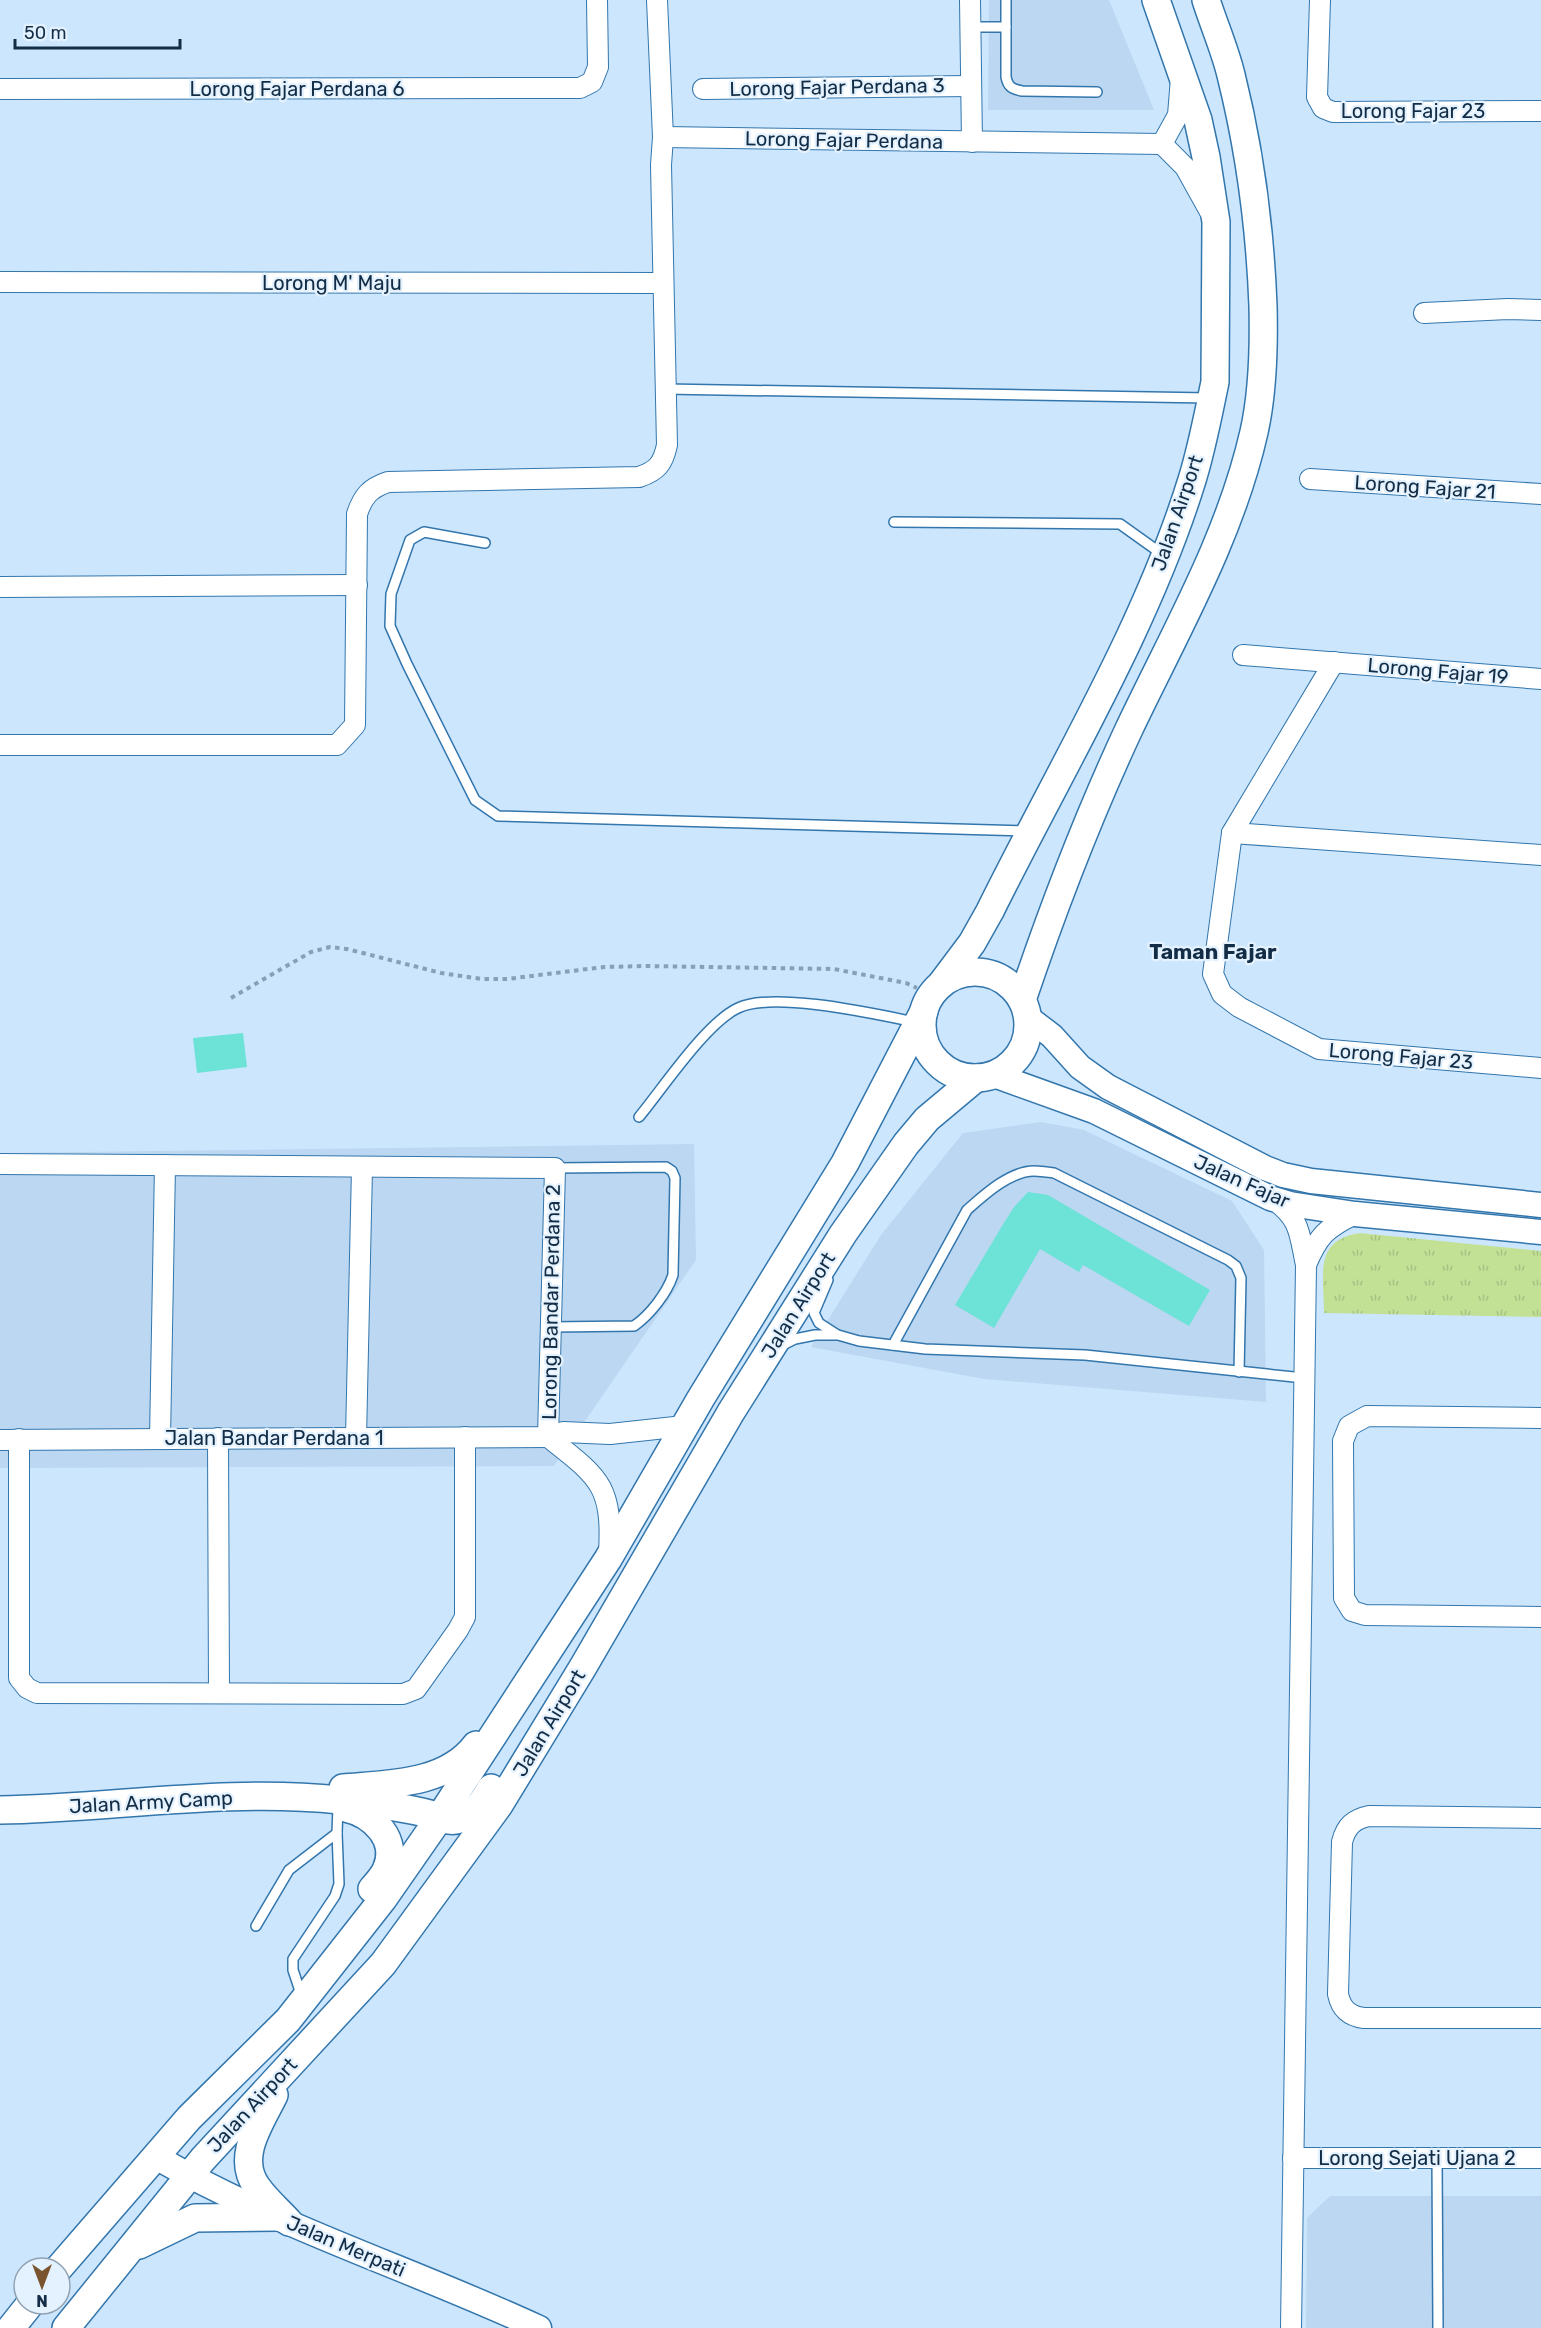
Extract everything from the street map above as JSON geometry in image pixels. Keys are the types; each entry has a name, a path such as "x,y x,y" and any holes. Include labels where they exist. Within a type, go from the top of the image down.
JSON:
{"main road":[{"name":"Jalan Airport","path":"69,2256 189,2118 288,2020 383,1899 440,1817 608,1559 684,1426 845,1163 929,1003 972,943 1147,600 1192,479 1215,382 1216,342 1216,222 1198,120 1156,0"},
{"path":"1025,1008 1010,986 995,976 977,972 958,975 929,1003 923,1035 933,1057 952,1073 964,1077 985,1076 1010,1065 1021,1052 1027,1035 1025,1008 1041,939 1106,782 1209,565 1236,491 1254,430 1264,339 1260,235 1252,178 1231,73 1206,0"},
{"name":"Jalan Airport","path":"66,2328 189,2176 383,1964 499,1805 763,1361 843,1234 906,1143 937,1111 985,1076"},
{"path":"289,1796 386,1805 440,1817 447,1821 459,1820 474,1812 483,1801 611,1583 677,1505"},
{"path":"289,1796 375,1786 445,1772 460,1762 474,1748 523,1670 546,1654"},
{"path":"264,2044 386,1870 388,1862 389,1850 382,1828 363,1813 289,1796"},
{"name":"Jalan Army Camp","path":"0,1810 289,1796"},
{"path":"284,2220 256,2186 249,2171 247,2156 255,2132 288,2067"},
{"path":"130,2250 195,2218 284,2220"},
{"path":"10,2328 20,2316"}],"street":[{"name":"Lorong Fajar Perdana 6","path":"0,90 580,88 592,82 598,67 597,0"},
{"path":"0,746 337,746 355,725 357,514 367,493 376,486 388,482 639,477 657,469 664,459 667,445 661,165 663,137 657,0"},
{"path":"970,0 972,142"},
{"name":"Lorong Fajar 23","path":"1320,0 1317,97 1323,108 1333,112 1541,111"},
{"path":"1182,73 1178,115 1162,144 1185,168 1216,222"},
{"name":"Lorong Fajar Perdana 3","path":"703,89 971,86"},
{"name":"Lorong Fajar Perdana","path":"663,137 1162,144"},
{"name":"Lorong M' Maju","path":"0,282 663,283"},
{"path":"1424,313 1508,309 1541,310"},
{"name":"Lorong Fajar 21","path":"1310,479 1541,494"},
{"path":"0,587 357,585"},
{"name":"Lorong Fajar 19","path":"1244,655 1541,680"},
{"path":"1334,662 1232,833 1541,855"},
{"name":"Lorong Fajar 23","path":"1232,833 1214,974 1222,994 1239,1007 1319,1049 1541,1068"},
{"name":"Jalan Fajar","path":"1025,1008 1080,1067 1108,1087 1265,1168 1283,1175 1311,1181 1541,1205"},
{"name":"Jalan Fajar","path":"985,1076 1094,1111 1270,1198 1290,1204 1355,1214 1541,1232"},
{"path":"0,1164 555,1168"},
{"path":"160,1439 165,1165"},
{"path":"356,1438 362,1168"},
{"name":"Lorong Bandar Perdana 2","path":"548,1437 555,1168"},
{"path":"1270,1198 1287,1209 1298,1224 1306,1265 1291,2328"},
{"path":"1306,1265 1315,1243 1322,1234 1333,1225 1355,1214"},
{"path":"1541,1418 1367,1416 1349,1426 1343,1441 1344,1598 1352,1611 1365,1615 1541,1617"},
{"name":"Jalan Bandar Perdana 1","path":"10,1439 548,1437 563,1432 620,1433 684,1426"},
{"path":"10,1439 19,1678 27,1688 37,1693 404,1694 416,1689 465,1617 465,1437"},
{"path":"548,1437 597,1479 604,1493 610,1529 608,1559"},
{"path":"218,1438 219,1693"},
{"path":"1541,1818 1370,1816 1359,1818 1350,1824 1344,1833 1342,1842 1338,1994 1340,2004 1354,2017 1541,2018"},
{"name":"Jalan Merpati","path":"156,2157 189,2176 284,2220 539,2328"},
{"name":"Lorong Sejati Ujana 2","path":"1293,2158 1541,2158"}],"lane":[{"path":"1006,0 1006,77 1008,85 1013,89 1097,92"},
{"path":"970,27 1006,27"},
{"path":"665,389 1211,398"},
{"path":"894,522 1120,524 1164,555"},
{"path":"485,543 424,532 410,540 391,594 390,626 476,800 498,816 1030,832"},
{"path":"639,1117 715,1024 738,1008 770,1002 840,1007 929,1003"},
{"path":"551,1327 634,1326 642,1320 669,1287 674,1275 675,1178 672,1171 666,1167 555,1168"},
{"path":"893,1345 967,1210 982,1196 1015,1176 1032,1170 1054,1173 1236,1266 1240,1278 1239,1372"},
{"path":"838,1335 819,1323 814,1313 843,1234"},
{"path":"763,1361 780,1347 795,1340 815,1335 838,1335 925,1348 1085,1355 1304,1378"},
{"path":"300,1991 293,1970 293,1959 336,1896 339,1884 338,1806"},
{"path":"256,1926 290,1870 337,1833"},
{"path":"1437,2158 1438,2328"}],"path":[{"path":"231,998 311,952 330,947 347,949 441,973 482,979 507,979 604,967 834,969 906,983 929,1003"}],"shaded area":[{"path":"989,0 1109,0 1154,110 988,110"},
{"path":"1041,1122 1084,1130 1232,1201 1264,1250 1266,1402 984,1379 811,1347 881,1235 963,1133"},
{"path":"694,1144 696,1260 554,1466 0,1468 0,1153"},
{"path":"1330,2196 1541,2196 1541,2328 1306,2328 1307,2218"}],"green space":[{"path":"1360,1233 1541,1251 1541,1317 1324,1313 1323,1273 1328,1251 1345,1237"}],"building":[{"path":"243,1033 247,1067 197,1073 193,1038"},
{"path":"1028,1192 1048,1195 1210,1290 1189,1326 1083,1265 1079,1272 1040,1249 994,1328 955,1305 1014,1207"}],"district":[{"name":"Taman Fajar","path":"1213,951"}]}
